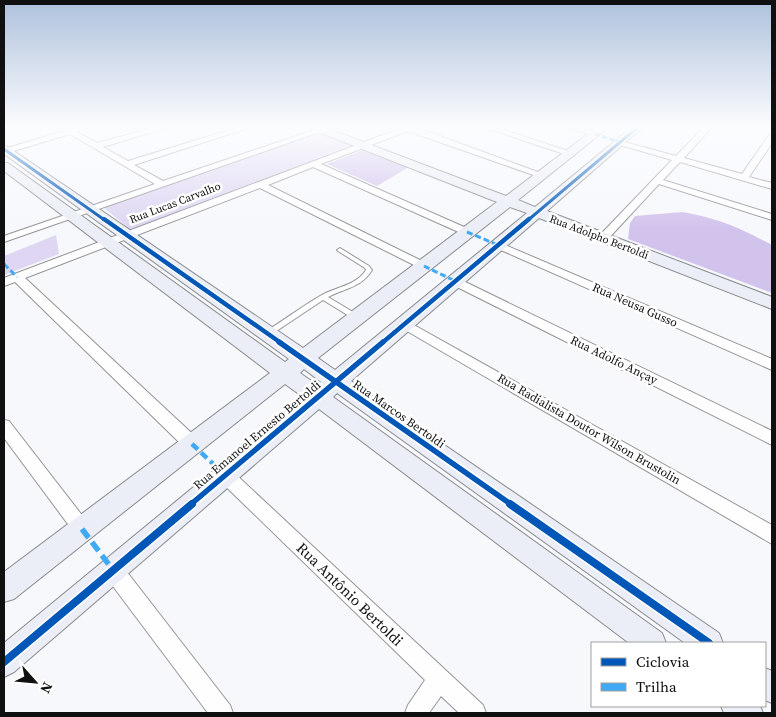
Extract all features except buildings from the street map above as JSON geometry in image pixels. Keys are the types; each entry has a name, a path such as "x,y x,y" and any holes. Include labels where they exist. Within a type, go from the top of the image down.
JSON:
{"street":[{"name":"Rua Marcos Bertoldi","path":"12,160 117,239 267,334 708,642"},
{"path":"122,160 163,185"},
{"path":"128,164 139,160"},
{"path":"4,239 231,160"},
{"name":"Rua Lucas Carvalho","path":"4,282 322,160"},
{"name":"Rua Adolpho Bertoldi","path":"403,160 772,303"},
{"path":"501,160 542,175"},
{"path":"4,588 561,160"},
{"name":"Rua Emanoel Ernesto Bertoldi","path":"4,662 598,160"},
{"path":"603,238 677,160"},
{"path":"683,160 772,186"},
{"path":"744,178 756,160"},
{"path":"313,164 467,232"},
{"path":"658,181 772,217"},
{"path":"260,184 424,266"},
{"name":"Rua Marcos Bertoldi","path":"117,239 285,373 651,642"},
{"name":"Rua Neusa Gusso","path":"498,245 772,365"},
{"path":"17,277 192,444"},
{"name":"Rua Adolfo Ançay","path":"455,281 772,438"},
{"name":"Rua Radialista Doutor Wilson Brustolin","path":"405,324 772,535"},
{"path":"4,426 82,529"},
{"name":"Rua Antônio Bertoldi","path":"225,475 475,713"},
{"path":"113,570 222,713"},
{"path":"416,713 439,679"}],"lane":[{"path":"267,334 323,297 357,282 368,272 367,267 340,250"},
{"path":"323,297 356,317"}],"shaded area":[{"path":"236,160 311,160 131,230 103,207"},
{"path":"336,160 391,160 409,167 377,186 327,164"},
{"path":"682,212 728,224 772,245 772,293 628,239 630,223 635,216"},
{"path":"56,235 59,254 4,275 4,256"}],"marked path":[{"path":"467,232 498,245"},
{"path":"4,264 17,277"},
{"path":"424,266 455,281"},
{"path":"192,444 225,475"},
{"path":"82,529 113,570"}],"cycle path":[{"path":"20,160 708,642"},
{"path":"4,662 598,160"}]}
